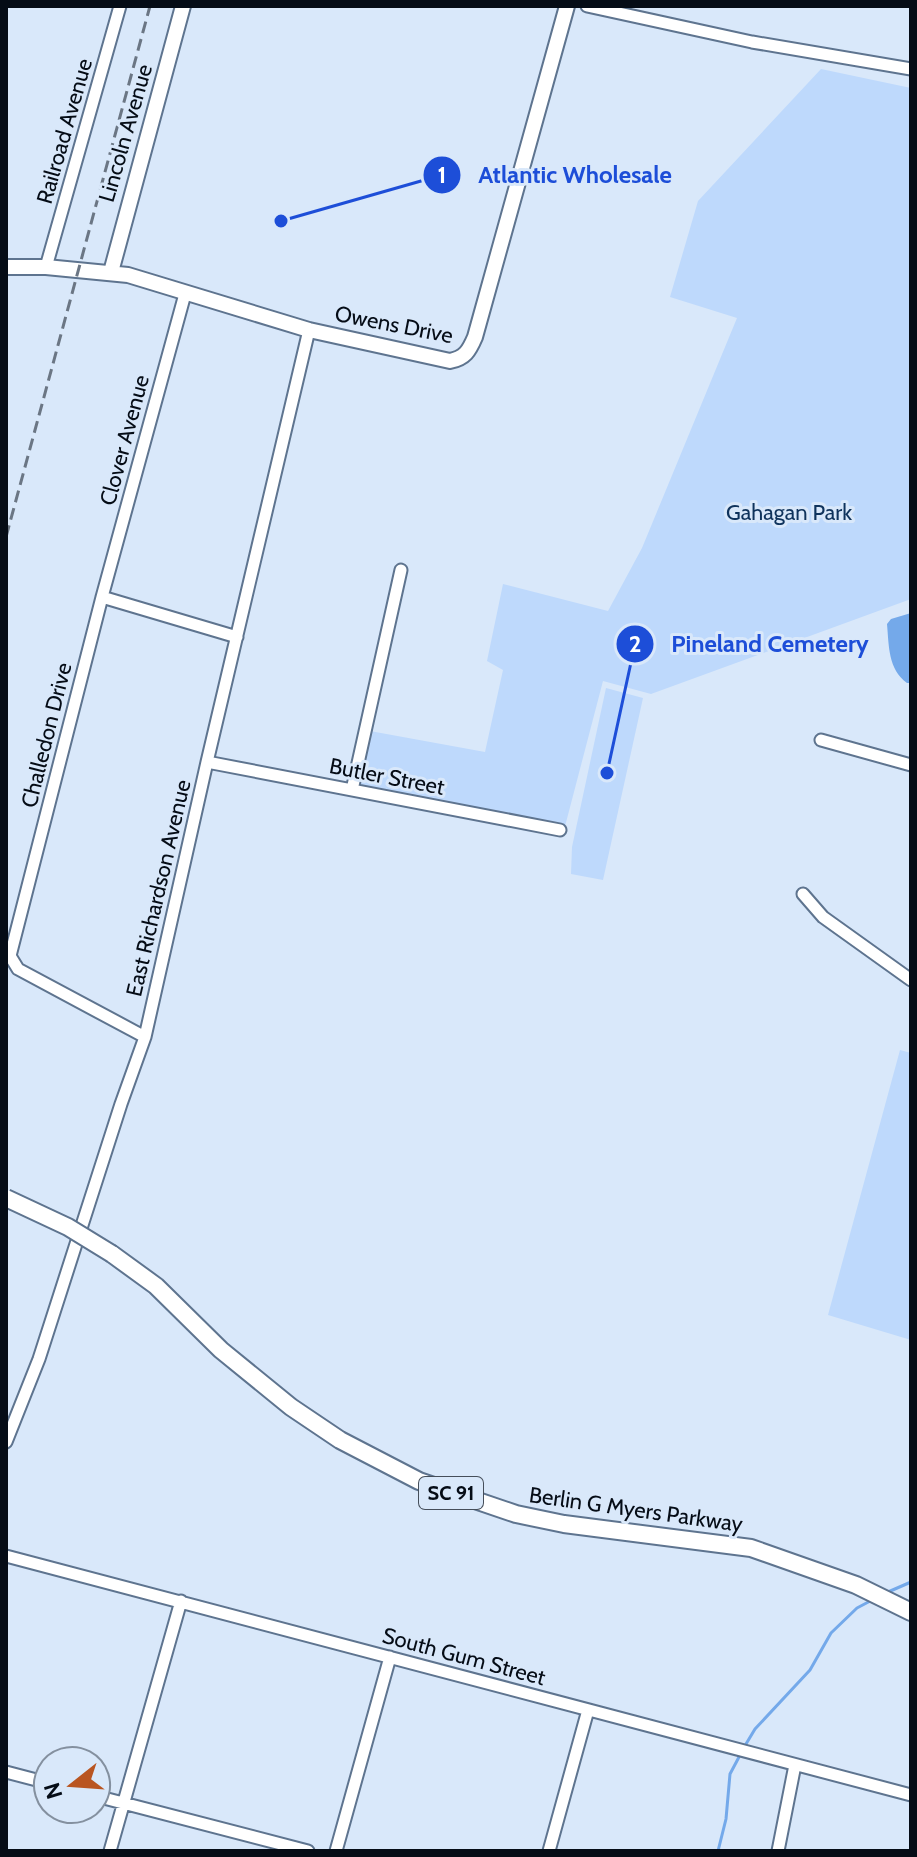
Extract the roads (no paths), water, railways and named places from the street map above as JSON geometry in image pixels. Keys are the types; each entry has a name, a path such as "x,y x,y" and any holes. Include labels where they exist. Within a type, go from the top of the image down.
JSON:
{"main road":[{"name":"Berlin G Myers Parkway","path":"6,1198 68,1227 112,1254 156,1286 221,1350 291,1407 340,1440 419,1481 516,1514 564,1524 751,1548 856,1585 905,1609"}],"street":[{"name":"Railroad Avenue","path":"46,267 120,6"},
{"name":"Lincoln Avenue","path":"111,272 183,6"},
{"name":"Owens Drive","path":"6,267 46,267 128,275 309,330 450,361 461,359 469,351 567,6"},
{"path":"587,6 752,42 911,69"},
{"path":"118,241 128,275"},
{"name":"Clover Avenue","path":"102,597 185,294"},
{"name":"East Richardson Avenue","path":"6,1442 39,1359 145,1037 309,330"},
{"path":"352,790 401,570"},
{"path":"102,597 237,637"},
{"name":"Challedon Drive","path":"102,597 10,956 18,969 145,1037"},
{"path":"821,740 911,765"},
{"name":"Butler Street","path":"207,762 560,830"},
{"path":"803,894 823,917 911,980"},
{"name":"South Gum Street","path":"6,1556 911,1795"},
{"path":"110,1851 181,1601"},
{"path":"336,1851 390,1657"},
{"path":"549,1851 588,1710"},
{"path":"778,1851 795,1765"},
{"path":"6,1772 32,1779"},
{"path":"112,1800 308,1851"}],"water":[{"path":"911,613 911,683 907,683 893,664 887,624 891,619"}],"waterway":[{"path":"888,1592 911,1582"},
{"path":"746,1744 755,1729 810,1670 831,1633 857,1608 874,1599"},
{"path":"718,1851 726,1819 730,1774 739,1757"}],"railway":[{"path":"6,537 150,6"}],"place":[{"name":"Atlantic Wholesale","path":"281,221"},
{"name":"Pineland Cemetery","path":"607,773"}],"park label":[{"name":"Gahagan Park","path":"789,512"}]}
